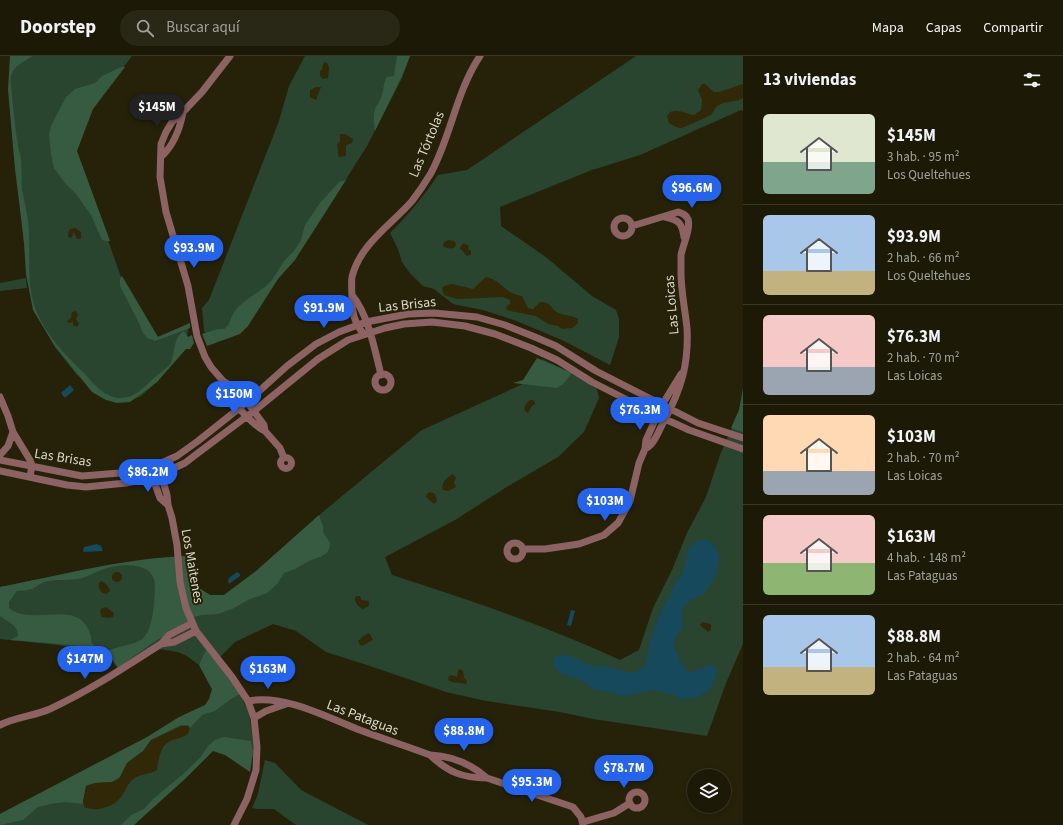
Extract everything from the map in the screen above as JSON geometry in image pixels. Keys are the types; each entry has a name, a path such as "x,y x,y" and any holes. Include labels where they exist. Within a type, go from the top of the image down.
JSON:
{"street":[{"path":"230,56 206,86 172,122 166,132 161,144 160,177 163,198 186,279 197,336 207,362 223,381 235,389 247,402 264,425 265,431"},
{"name":"Las Tórtolas","path":"381,374 367,333 358,325 351,306 351,284 354,271 366,249 412,201 431,172 441,150 464,84 480,56"},
{"path":"161,157 174,141 180,128 183,112"},
{"name":"Las Loicas","path":"632,226 665,217 678,222 683,229 685,239 681,272 687,328 686,359 681,385 652,444 646,449"},
{"name":"Las Tórtolas","path":"352,295 357,302 369,329 367,333"},
{"name":"Las Brisas","path":"0,460 82,476 120,473 149,468 177,456 198,441 247,402 287,366 316,344 339,332 366,322 408,314 434,313 477,317 505,325 535,337 556,346 596,371 698,423 743,438"},
{"name":"Las Brisas","path":"0,471 67,485 86,487 126,484 153,478 185,463 254,411 318,359 348,340 385,328 404,324 432,322 464,326 495,334 531,348 557,360 592,382 665,419 689,430 743,448"},
{"path":"531,348 535,337"},
{"name":"Las Loicas","path":"523,549 545,549 579,544 609,532 618,523 628,507 640,463 646,449 646,440 662,404 684,369"},
{"path":"223,381 227,393 258,428 265,431 280,448 284,458"},
{"path":"0,397 8,416 12,432 30,460 32,466 30,477"},
{"path":"0,455 8,446 12,432"},
{"name":"Los Maitenes","path":"157,465 168,495 168,505 177,545 182,592 186,608 196,631 232,677 248,701 254,718 257,747 256,770 247,799 234,825"},
{"name":"Los Maitenes","path":"149,468 160,498 168,505"},
{"path":"0,725 11,720 47,710 78,695 161,644 169,635 192,623"},
{"path":"161,644 174,642 196,631"},
{"name":"Las Pataguas","path":"248,701 267,699 306,709 430,755 442,756 461,761 477,770 487,778"},
{"path":"254,718 266,710 286,704"},
{"path":"0,719 11,720"},
{"name":"Las Pataguas","path":"430,755 444,767 462,776 487,778 573,807 579,813 583,823"},
{"path":"583,823 614,813 630,803"}],"green space":[{"path":"10,56 33,56 20,64 12,72 11,81 18,149 21,158 22,190 27,212 31,292 38,316 44,327 59,347 97,387 106,394 116,398 127,397 141,390 170,364 176,342 180,334 184,331 188,337 192,335 194,343 190,349 186,349 157,382 130,402 117,403 106,400 92,392 54,345 33,310 26,274 24,242 15,169 8,90"},
{"path":"11,56 132,56 93,108 76,150 121,277 157,337 189,324 185,349 157,382 141,396 130,401 117,402 77,375 55,347 34,310 29,290 11,121"},
{"path":"305,56 410,56 402,78 367,146 319,222 289,265 208,345 204,330 202,308 209,300 279,121 289,86"},
{"path":"397,56 410,56 402,76 375,131 375,109 381,97 387,77 394,76"},
{"path":"636,56 743,56 743,111 741,110 640,155 592,170 500,207 501,226 547,258 592,296 616,310 619,319 619,337 610,365 562,340 514,320 483,310 453,304 434,289 423,286 409,272 402,262 398,249 390,233 416,205 438,175 467,170"},
{"path":"121,67 125,67 93,109 77,151 110,241 107,241 102,240 91,215 76,194 65,183 54,168 49,135 51,126 66,97 75,89 95,83 102,76"},
{"path":"346,180 295,260 278,279 248,326 240,334 207,346 202,334 218,329 224,329 228,325 238,307 272,280 284,261 294,251 301,240 305,225 320,203 339,182"},
{"path":"122,276 158,337 190,323 190,328 155,341 147,338 142,331 120,286 120,279"},
{"path":"26,278 27,288 0,291 0,283"},
{"path":"537,358 572,373 563,384 557,388 513,383 523,380"},
{"path":"542,359 581,378 597,389 599,398 584,432 558,457 505,488 455,520 385,557 392,575 508,614 620,660 639,650 653,608 672,570 687,533 706,497 720,455 740,410 743,390 743,644 726,683 707,736 486,701 446,692 326,652 296,631 273,624 235,642 216,661 240,694 249,713 254,749 250,771 225,754 213,750 133,825 0,825 0,814 206,705 210,699 212,689 199,665 187,656 178,652 153,648 116,666 106,651 0,639 0,587 140,560 188,556 193,585 210,595 224,595 257,571 324,511 422,430 523,384 539,373"},
{"path":"743,388 743,432 731,428 739,410"},
{"path":"319,515 323,526 323,532 330,543 327,553 284,573 277,584 267,593 218,614 194,617 151,644 118,668 107,651 139,641 147,632 150,624 154,605 155,582 151,573 146,569 132,565 124,565 110,567 82,578 52,580 40,584 32,589 17,591 9,602 9,608 18,613 28,615 62,614 80,619 87,627 91,636 91,642 96,648 10,640 18,636 17,629 0,616 0,587 94,568 164,557 188,556 193,584 210,595 224,595 256,571"},
{"path":"206,650 226,673 240,694 215,711 202,715 190,728 188,725 181,725 151,740 143,751 127,763 120,777 112,782 95,783 86,786 83,804 66,802 38,807 23,820 0,825 0,814 147,737 179,717 205,705 209,699 212,689 199,665"},
{"path":"224,737 251,741 253,752 250,772 225,755 213,751 185,779 134,825 121,825 131,815 144,809 153,799 182,775 200,758 208,746 215,740"},
{"path":"265,760 275,763 301,790 368,825 296,825 274,809 252,808 258,794"}],"sand":[{"path":"324,62 328,64 329,68 328,78 323,79 320,76 320,71"},
{"path":"702,84 705,84 714,92 719,92 743,84 743,98 722,103 716,107 712,114 681,128 669,123 667,116 670,112 680,111 694,115 701,110 702,100 698,90"},
{"path":"316,87 321,87 316,100 310,97 310,90"},
{"path":"340,134 345,134 353,139 352,143 346,145 346,156 339,157 337,145 340,141"},
{"path":"75,228 81,232 81,239 77,239 74,232 71,238 68,237 70,229"},
{"path":"448,240 454,241 456,244 454,248 450,249 443,246 444,242"},
{"path":"463,243 469,246 468,249 471,251 471,255 467,256 460,248"},
{"path":"486,277 496,281 511,293 522,296 528,308 533,309 540,302 544,302 549,304 559,313 578,319 578,323 572,328 562,329 558,326 548,324 536,316 507,310 506,307 510,304 510,300 503,297 457,299 444,295 442,289 444,286 452,284 473,289"},
{"path":"76,311 78,315 76,319 79,324 77,327 73,325 73,322 69,323 67,321 71,318 72,312"},
{"path":"530,400 533,400 535,404 528,413 525,411 525,408"},
{"path":"452,474 456,479 454,482 456,487 448,491 443,490 443,483"},
{"path":"430,492 435,494 437,501 434,504 426,497"},
{"path":"115,572 119,572 121,573 121,581 115,582 112,579 112,575"},
{"path":"101,581 106,584 110,590 106,594 101,592 99,589 99,583"},
{"path":"360,596 361,600 369,601 369,606 363,609 360,607 355,601 355,597"},
{"path":"106,607 114,613 113,617 102,617 100,612 101,609"},
{"path":"702,622 711,624 711,630 708,632 700,625"},
{"path":"369,633 373,640 362,646 360,645 358,641"},
{"path":"460,669 463,671 464,678 467,681 466,684 448,680 449,676 452,675 457,677 458,670"},
{"path":"181,726 188,726 190,728 188,734 165,745 161,752 157,770 134,778 121,797 113,804 99,809 84,807 83,801 86,786 95,783 112,782 117,780 127,763 143,751 151,740"}],"water":[{"path":"70,385 74,390 65,398 61,393"},
{"path":"706,540 710,542 719,553 718,568 714,578 704,594 690,600 683,608 682,627 675,639 674,644 678,658 688,672 693,672 710,664 714,665 717,670 714,682 710,689 694,698 680,699 675,695 652,690 625,696 593,689 581,680 562,674 554,667 554,658 559,655 571,656 591,666 609,667 631,673 638,671 645,666 652,635 661,612 676,582 682,574 689,548 696,541"},
{"path":"97,544 101,546 103,551 83,551 84,547"},
{"path":"237,572 240,576 229,584 229,578"},
{"path":"571,610 575,611 571,626 567,625"}]}
